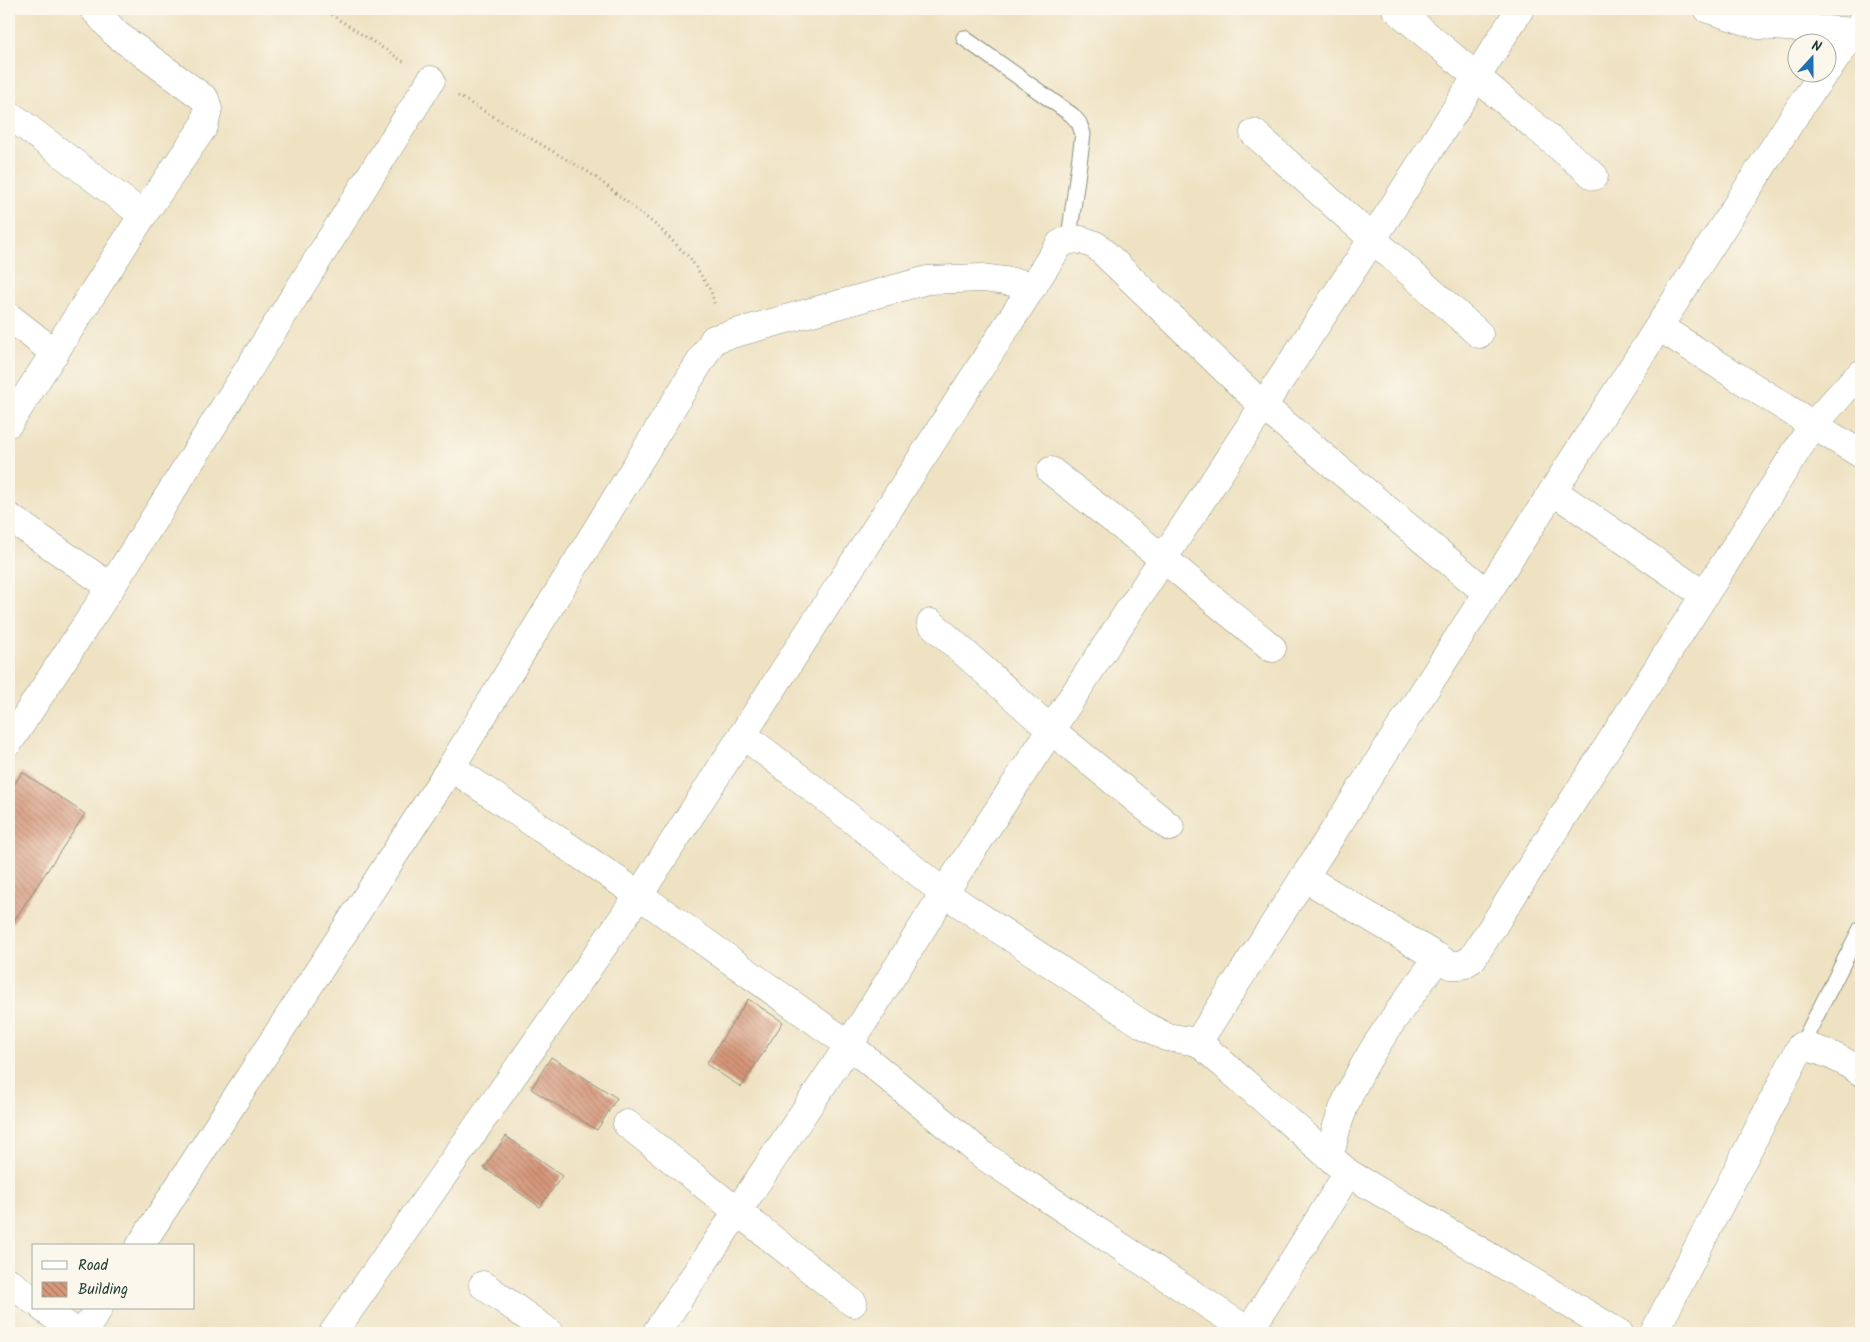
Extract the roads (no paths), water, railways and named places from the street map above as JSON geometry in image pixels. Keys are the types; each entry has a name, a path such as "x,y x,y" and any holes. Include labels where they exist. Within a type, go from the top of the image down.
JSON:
{"street":[{"path":"9,424 143,215 204,126 208,109 205,99 116,34 94,9"},
{"path":"1396,9 1594,176"},
{"path":"656,1333 849,1045 944,893 1372,240 1520,9"},
{"path":"1708,9 1758,25 1858,28"},
{"path":"1838,55 1858,28"},
{"path":"9,742 111,587 432,80"},
{"path":"1198,1042 1818,82"},
{"path":"9,114 143,215"},
{"path":"1254,133 1478,334"},
{"path":"332,1333 639,895 1060,244 1069,238 1080,239 1097,246 1263,406 1487,593"},
{"path":"141,1244 451,767 714,339 928,280 983,278 1034,284"},
{"path":"9,317 55,353"},
{"path":"1659,327 1813,426 1861,454"},
{"path":"1304,877 1450,965 1462,965 1472,959 1813,426 1861,374"},
{"path":"1051,472 1164,559 1272,648"},
{"path":"1553,492 1704,595"},
{"path":"9,517 111,587"},
{"path":"931,623 1051,730 1170,827"},
{"path":"743,735 944,893 1142,1024 1166,1036 1198,1042 1339,1165 1619,1333"},
{"path":"451,767 639,895 849,1045 984,1156 1249,1333 1339,1165 1337,1126 1352,1089 1376,1044 1438,957"},
{"path":"1654,1333 1801,1046 1819,1049 1840,1058 1861,1072"},
{"path":"628,1124 853,1304"},
{"path":"9,1282 32,1299"},
{"path":"483,1286 550,1333"},
{"path":"45,1310 72,1332 98,1310"}],"lane":[{"path":"964,38 1072,115 1079,122 1083,134 1069,238"},
{"path":"1801,1046 1861,928"}]}
